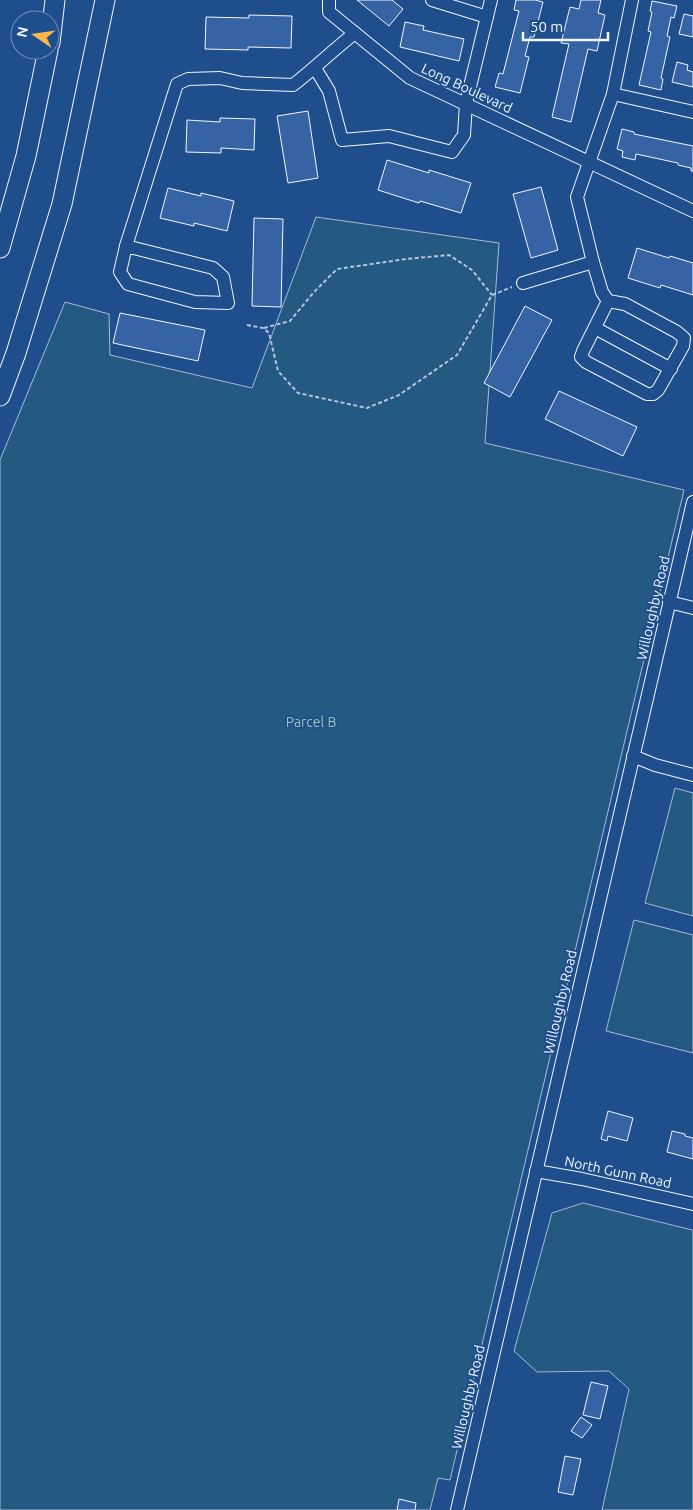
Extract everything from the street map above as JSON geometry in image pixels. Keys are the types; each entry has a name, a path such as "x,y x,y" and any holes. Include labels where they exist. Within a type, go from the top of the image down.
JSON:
{"highway":[{"path":"0,396 16,353 62,204 105,0"},
{"path":"0,248 26,156 46,60"}],"street":[{"name":"Long Boulevard","path":"329,0 329,12 410,78 693,211"},
{"path":"432,0 487,17"},
{"path":"315,68 329,91 342,140 389,136 452,152 464,135 466,103 491,0"},
{"path":"608,301 581,357 586,362 647,394 653,394 658,390 671,368 683,346 684,338 677,332 624,304 608,301 602,292 593,262 577,197 613,94 632,0"},
{"path":"126,246 213,268 223,277 228,304 196,302 128,284 120,272 126,246 177,84 188,79 220,78 242,83 293,85 355,33"},
{"path":"613,94 693,112"},
{"path":"523,283 593,262"},
{"path":"595,328 671,368"},
{"name":"Willoughby Road","path":"457,1510 692,506"},
{"path":"670,602 693,608"},
{"path":"634,756 655,765 693,775"},
{"name":"North Gunn Road","path":"536,1171 582,1179 693,1204"}],"path":[{"path":"247,325 263,328 290,321 314,292 337,269 386,262 449,255 472,270 492,295"},
{"path":"263,328 269,333 278,371 298,394 367,408 399,395 457,355 492,295 523,283"}],"green space":[{"name":"Parcel B","path":"316,217 499,243 485,443 684,490 450,1480 438,1478 430,1510 0,1510 0,460 65,302 109,314 110,355 252,388"},
{"path":"675,788 693,793 693,916 645,903"},
{"path":"634,920 693,935 693,1053 606,1031"},
{"path":"583,1203 693,1231 693,1510 602,1510 629,1389 609,1371 537,1372 514,1351 552,1213"}],"building":[{"path":"357,0 392,0 403,9 389,26"},
{"path":"516,0 543,2 534,37 530,37 525,56 529,57 520,93 495,87 499,73 503,74 519,11 514,10"},
{"path":"581,0 601,0 598,13 605,15 597,51 588,49 571,122 552,117 569,44 561,43 570,7 579,9"},
{"path":"652,1 677,6 674,18 671,17 667,36 670,37 661,78 663,79 661,90 639,85 651,32 648,31"},
{"path":"684,14 693,16 693,37 679,34"},
{"path":"249,15 292,16 291,48 205,49 206,17 249,18"},
{"path":"405,22 424,26 423,30 464,39 459,61 400,47"},
{"path":"677,62 688,65 687,70 693,72 693,87 672,82"},
{"path":"308,111 318,178 288,183 277,116"},
{"path":"220,118 255,119 254,150 221,148 221,153 186,152 187,120 220,122"},
{"path":"622,129 634,132 634,134 693,146 693,171 691,171 691,168 678,165 678,163 636,154 635,160 622,157 623,151 617,149"},
{"path":"387,160 471,183 461,213 420,201 419,203 378,190"},
{"path":"541,187 558,250 531,258 513,194"},
{"path":"168,188 234,201 227,231 194,223 194,226 160,218"},
{"path":"254,218 283,219 281,307 252,306"},
{"path":"637,248 693,263 693,295 661,285 660,288 628,278"},
{"path":"525,306 552,320 510,397 484,383"},
{"path":"120,313 205,330 198,361 113,343"},
{"path":"559,391 637,427 623,456 545,419"},
{"path":"608,1111 633,1118 627,1141 608,1136 607,1141 601,1139"},
{"path":"672,1131 693,1138 693,1159 667,1152"},
{"path":"591,1382 608,1386 600,1419 583,1415"},
{"path":"581,1417 592,1425 582,1438 571,1431"},
{"path":"565,1456 581,1459 573,1495 558,1492"},
{"path":"399,1499 416,1503 415,1510 397,1510"}]}
